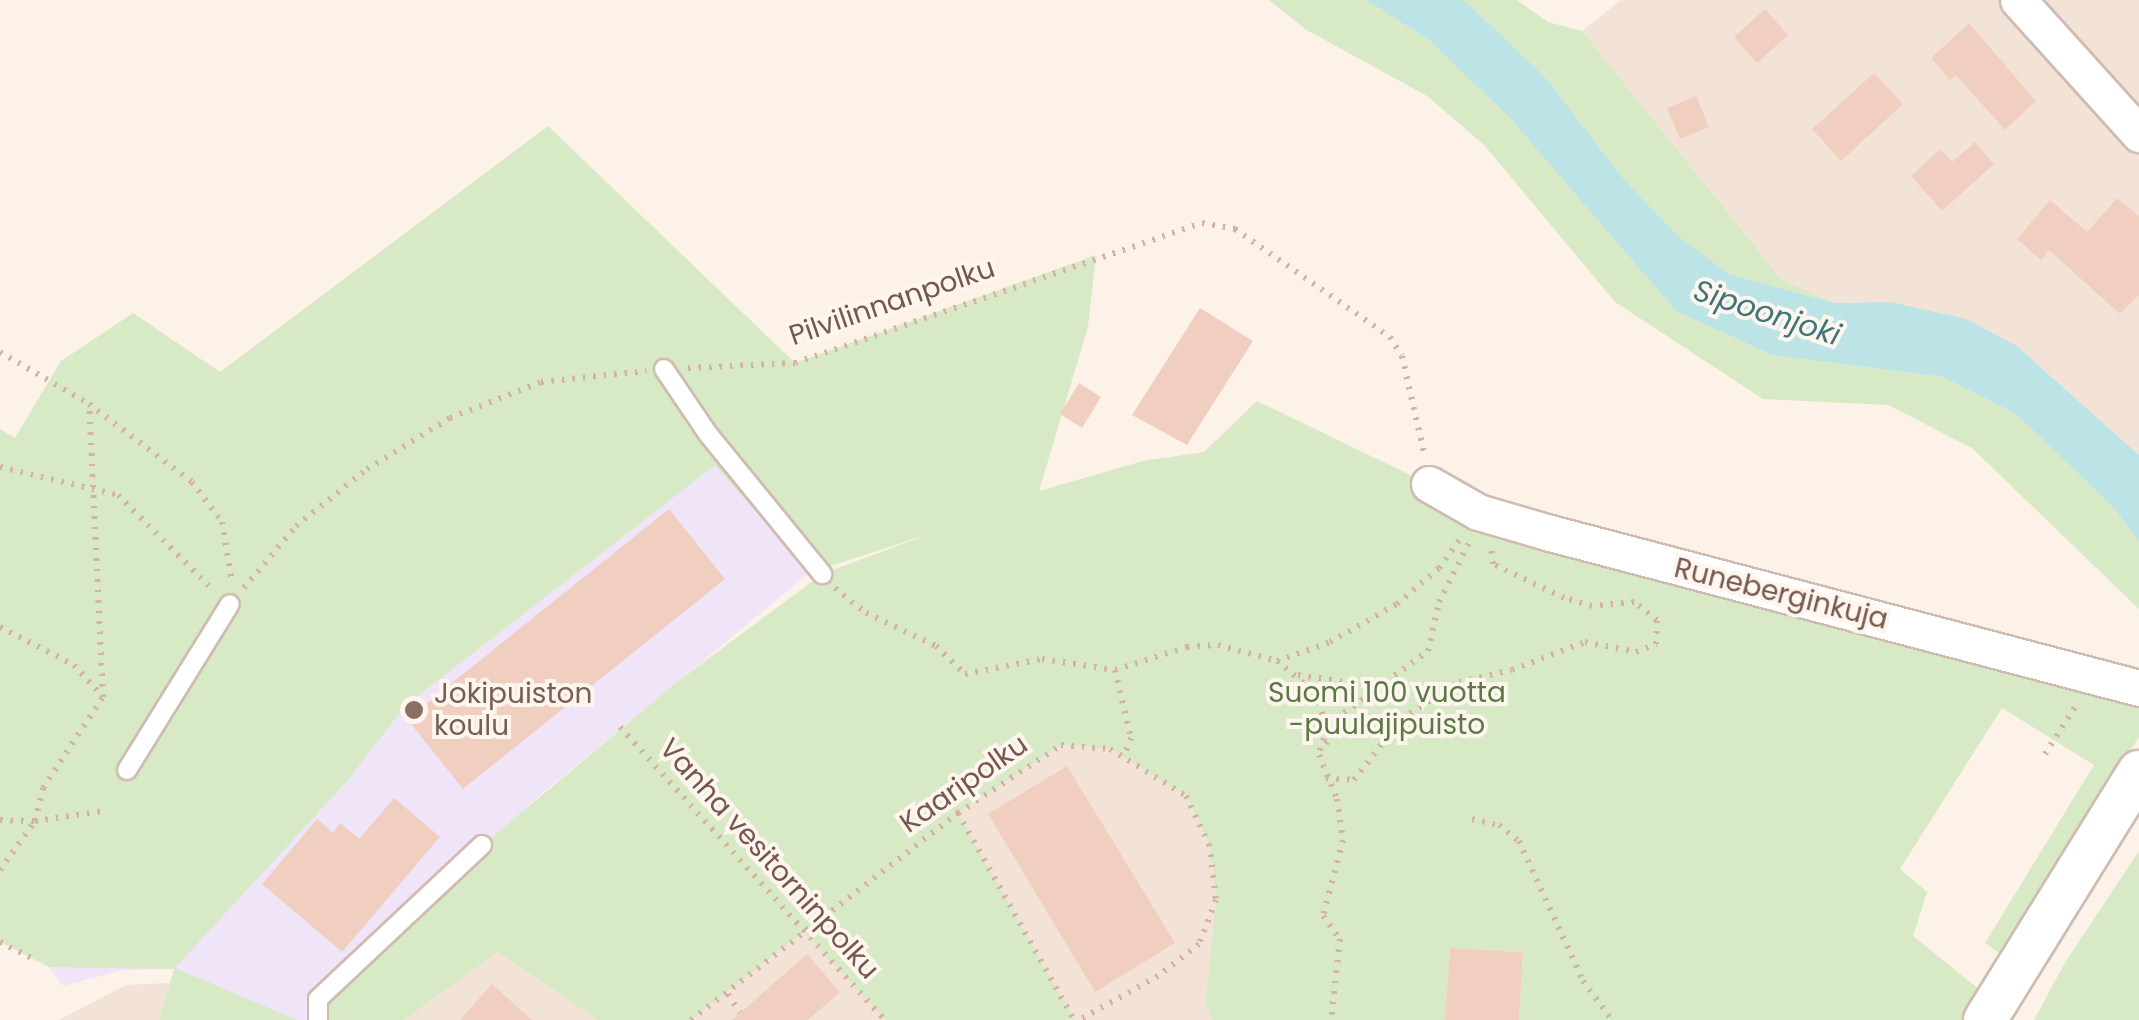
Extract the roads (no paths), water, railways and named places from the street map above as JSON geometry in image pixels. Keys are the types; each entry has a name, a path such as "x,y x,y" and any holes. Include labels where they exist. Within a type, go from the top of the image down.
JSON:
{"street":[{"path":"2018,0 2139,134"},
{"name":"Runeberginkuja","path":"1429,484 1478,512 2093,672 2139,688"},
{"path":"1986,1020 2139,772"}],"lane":[{"path":"664,368 708,434 822,574"},
{"path":"127,770 230,604"},
{"path":"318,1020 318,1000 482,845"}],"water":[{"name":"Sipoonjoki","path":"1367,0 1461,0 1470,6 1545,77 1623,178 1677,235 1729,274 1834,303 1890,302 1966,319 2017,346 2139,455 2139,542 2113,507 2016,414 1943,377 1772,355 1676,311 1511,119 1431,42"}],"place":[{"name":"Jokipuiston koulu","path":"414,710"}],"park label":[{"name":"Suomi 100 vuotta -puulajipuisto","path":"1387,709"}]}
